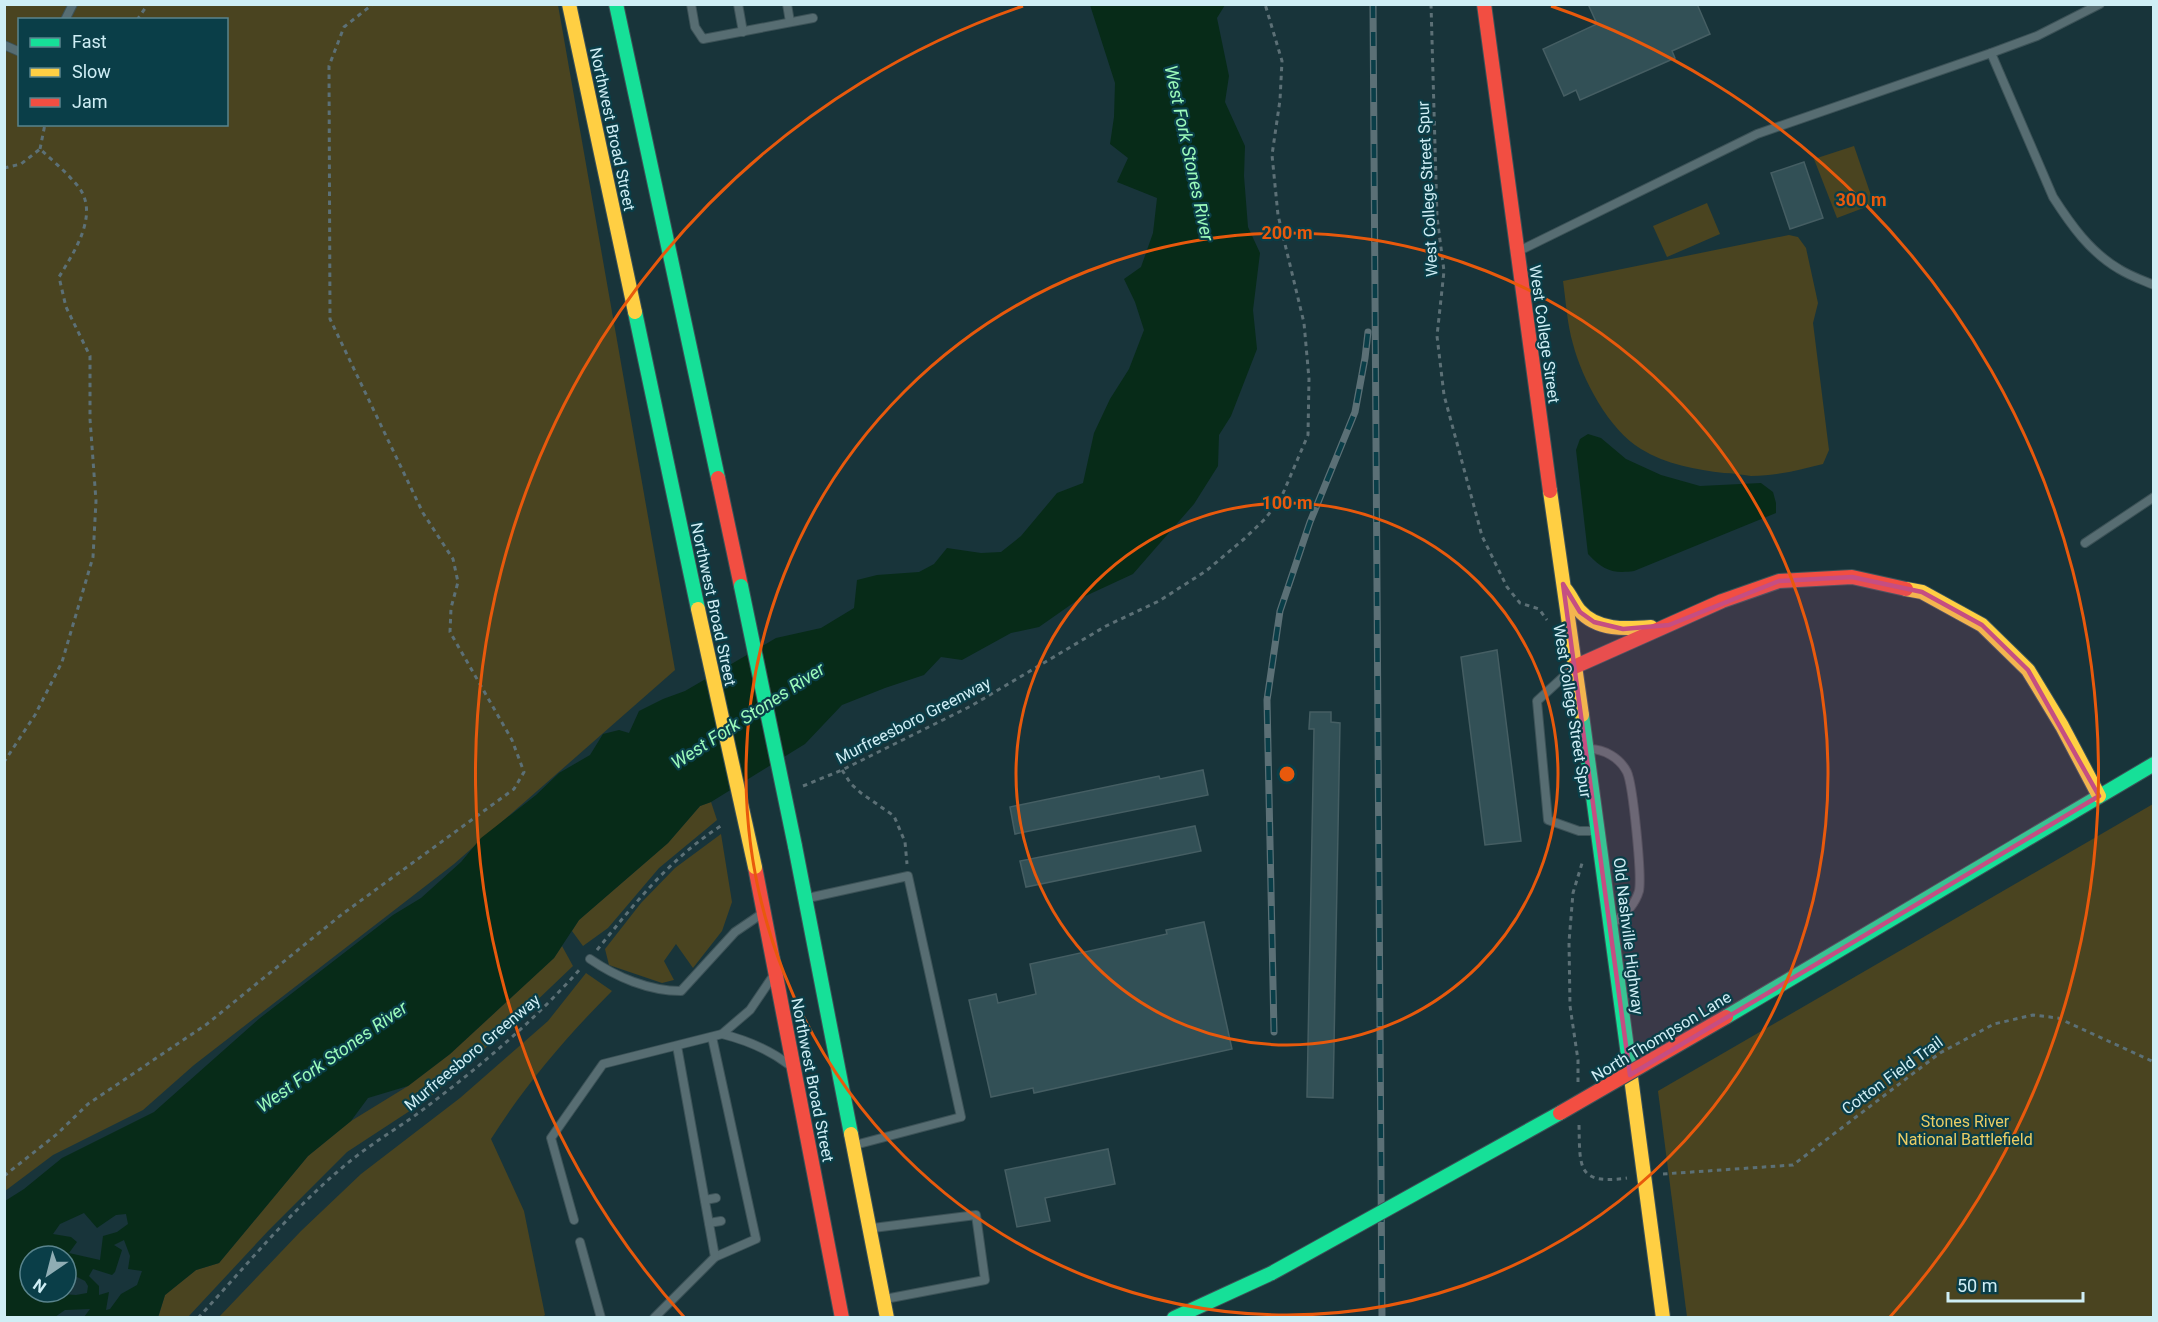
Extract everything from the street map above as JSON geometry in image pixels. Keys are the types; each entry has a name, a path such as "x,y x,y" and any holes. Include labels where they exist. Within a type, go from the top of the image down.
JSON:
{"main road":[{"name":"Northwest Broad Street","path":"569,4 755,867 842,1317"},
{"name":"Northwest Broad Street","path":"616,4 806,898 887,1317"},
{"name":"West College Street","path":"1484,4 1574,667"},
{"path":"1574,667 1722,601 1779,581 1852,577 1922,592 1982,625 2028,670 2062,726 2099,796"},
{"path":"1563,584 1580,612 1594,622 1623,629 1669,625"},
{"name":"Old Nashville Highway","path":"1574,667 1588,749 1663,1317"},
{"name":"North Thompson Lane","path":"1174,1317 1272,1273 1629,1075 2154,764"}],"lane":[{"path":"66,18 73,4"},
{"path":"691,4 695,27 703,39 813,18"},
{"path":"738,4 743,32"},
{"path":"787,4 790,22"},
{"path":"1518,251 1757,134 2037,36 2100,4"},
{"path":"4,45 18,51"},
{"path":"1991,53 2053,197 2062,211 2090,248 2120,270 2154,285"},
{"path":"2085,543 2154,497"},
{"path":"1574,667 1537,701 1548,820 1580,831 1598,831"},
{"path":"1588,749 1598,749 1612,755 1626,772 1632,804 1640,871 1639,891 1628,913 1611,925"},
{"path":"806,898 908,876 961,1117 854,1146"},
{"path":"590,959 604,969 633,981 663,991 681,992 735,932 763,912"},
{"path":"574,1220 550,1138 603,1064 722,1034 750,1010 775,972"},
{"path":"722,1034 766,1050 794,1069"},
{"path":"654,1317 715,1257 756,1239 748,1216 718,1076 712,1037"},
{"path":"677,1046 692,1106 692,1132 715,1257"},
{"path":"692,1132 702,1130"},
{"path":"696,1154 707,1152"},
{"path":"700,1173 710,1172"},
{"path":"705,1200 716,1198"},
{"path":"870,1229 976,1215 985,1280 884,1299"},
{"path":"709,1223 721,1221"},
{"path":"580,1242 601,1317"}],"path":[{"path":"138,18 148,4"},
{"path":"4,1176 57,1134 88,1104 207,1024 341,915 514,789 524,772 512,740 450,632 451,608 458,582 453,559 423,513 330,319 329,66 344,27 374,4"},
{"name":"Murfreesboro Greenway","path":"802,786 842,771 971,706 1106,626 1159,601 1206,571 1244,539 1265,519 1281,498 1308,435 1310,379 1304,323 1278,215 1272,155 1280,100 1282,61 1264,4"},
{"name":"West College Street Spur","path":"1431,4 1437,217 1444,272 1437,336 1444,396 1482,536 1507,587 1520,603 1539,609 1550,624"},
{"path":"4,168 21,164 40,148 45,126"},
{"path":"4,762 35,715 62,662 93,557 96,501 90,419 90,356 66,307 59,277 82,237 87,207 79,187 40,148"},
{"path":"842,771 850,784 894,816 905,842 908,876"},
{"name":"Murfreesboro Greenway","path":"198,1317 302,1205 354,1158 428,1106 502,1047 551,1002 590,959 636,901 673,862 725,823"},
{"path":"1578,1083 1578,1060 1570,1006 1569,942 1573,893 1583,858"},
{"name":"Cotton Field Trail","path":"1644,1177 1793,1166 1940,1053 1994,1024 2014,1019 2033,1015 2058,1018 2154,1062"},
{"path":"1579,1118 1581,1158 1584,1170 1594,1179 1604,1181 1644,1177"}],"highlighted area":[{"path":"1852,577 1922,592 1982,625 2028,670 2099,796 1630,1075 1563,584 1580,612 1594,622 1623,629 1669,625 1779,581"}],"green space":[{"path":"5,5 558,5 675,670 454,864 194,1065 143,1110 53,1155 5,1191"},
{"path":"1854,146 1874,204 1837,218 1814,159"},
{"path":"1707,203 1720,234 1667,257 1653,226"},
{"path":"1789,235 1798,237 1806,248 1818,303 1813,323 1829,450 1823,464 1769,475 1751,476 1692,468 1641,449 1618,430 1590,388 1577,358 1571,336 1563,281"},
{"path":"711,802 717,820 659,868 608,928 583,946 572,931 579,920 668,843 700,806"},
{"name":"Stones River National Battlefield","path":"2153,804 2153,1317 1687,1317 1658,1091"},
{"path":"721,834 732,902 722,931 693,968 676,944 664,961 674,980 662,983 609,965 605,949 641,903 675,868"},
{"path":"562,946 573,966 507,1029 428,1099 347,1152 269,1230 188,1317 158,1318 165,1295 196,1270 219,1263 308,1156 351,1121 408,1086 450,1054 554,958"},
{"path":"586,973 612,991 547,1062 491,1139 524,1211 545,1315 541,1318 219,1317 301,1231 361,1174 460,1098 548,1021"}],"water":[{"name":"West Fork Stones River","path":"1090,5 1225,5 1217,18 1229,76 1225,102 1245,146 1244,176 1248,227 1260,253 1253,310 1257,349 1231,416 1219,435 1218,466 1194,504 1133,574 1079,599 1039,627 1011,633 962,660 941,657 924,675 842,705 805,744 711,802 700,806 668,843 579,920 554,958 450,1054 408,1086 368,1098 351,1121 308,1156 219,1263 196,1270 165,1295 158,1317 84,1317 90,1309 65,1310 55,1317 5,1318 5,1201 24,1189 62,1158 154,1112 260,1018 393,915 421,898 461,862 481,838 536,795 559,773 590,755 603,734 619,730 629,733 639,711 685,691 776,638 821,628 854,608 857,580 877,575 919,572 934,564 947,548 981,553 1001,552 1021,536 1057,493 1083,483 1094,433 1110,399 1129,369 1144,330 1135,302 1124,279 1141,267 1153,233 1157,198 1117,182 1128,158 1110,144 1115,83","holes":["124,1240 130,1256 128,1269 142,1271 137,1285 121,1294 110,1309 106,1310 109,1292 99,1295 99,1286 89,1276 93,1269 112,1275 115,1272 122,1250 114,1245"]},
{"path":"1588,434 1601,438 1626,459 1661,475 1700,486 1761,483 1773,492 1776,513 1634,571 1608,570 1588,554 1576,450 1580,439"}],"building":[{"path":"1588,4 1697,4 1710,34 1672,51 1675,58 1580,100 1576,90 1564,96 1543,49 1597,24"},
{"path":"1804,162 1823,218 1790,229 1771,173"},
{"path":"1497,650 1521,841 1485,845 1461,657"},
{"path":"1310,712 1331,712 1331,722 1340,723 1333,1098 1307,1097 1314,729 1309,729"},
{"path":"1203,770 1208,795 1015,834 1010,807 1159,776 1160,779"},
{"path":"1195,826 1201,851 1026,887 1020,861"},
{"path":"1204,922 1232,1049 1034,1093 1033,1088 991,1097 969,1000 996,994 998,1003 1036,994 1030,964 1167,934 1166,930"},
{"path":"1108,1149 1115,1184 1045,1198 1050,1221 1017,1227 1005,1170"}],"railway":[{"path":"1373,4 1382,1318"},
{"path":"1274,1032 1267,700 1280,611 1310,522 1355,412 1368,332"}],"traffic: fast":[{"path":"616,4 718,478"},
{"path":"635,312 698,609"},
{"path":"741,586 795,846"},
{"path":"1582,715 1630,1070"},
{"path":"1726,1017 2154,764"},
{"path":"795,846 851,1134"},
{"path":"1272,1273 1560,1113"},
{"path":"1174,1318 1272,1273"}],"traffic: slow":[{"path":"569,4 635,312"},
{"path":"1550,491 1582,715"},
{"path":"1906,589 1922,592 1982,625 2028,670 2062,726 2099,796"},
{"path":"1566,590 1579,610 1594,622 1622,628 1651,627"},
{"path":"698,609 755,867"},
{"path":"1630,1070 1663,1318"},
{"path":"851,1134 887,1318"}],"traffic: jam":[{"path":"1484,4 1550,491"},
{"path":"718,478 741,586"},
{"path":"1574,667 1722,601 1779,581 1852,577 1906,589"},
{"path":"755,867 842,1318"},
{"path":"1560,1113 1726,1017"}]}
